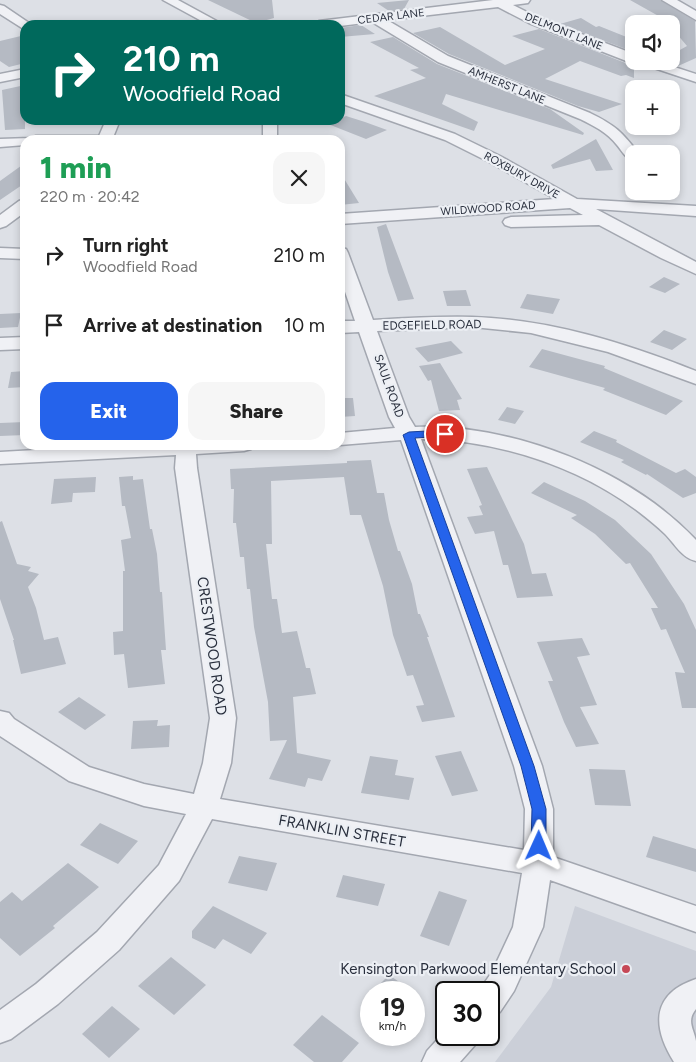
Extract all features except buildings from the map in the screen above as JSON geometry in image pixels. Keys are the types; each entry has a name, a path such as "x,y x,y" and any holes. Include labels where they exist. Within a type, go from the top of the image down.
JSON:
{"street":[{"path":"169,0 208,20"},
{"name":"CEDAR LANE","path":"345,22 524,0"},
{"path":"668,0 696,16"},
{"name":"DELMONT LANE","path":"497,2 533,20 625,55"},
{"path":"0,9 20,21"},
{"name":"AMHERST LANE","path":"374,18 443,59 585,116 605,126 617,134 625,145"},
{"path":"671,70 696,78"},
{"path":"0,78 20,74"},
{"name":"ROXBURY DRIVE","path":"345,100 463,143 513,169 648,246 696,269"},
{"path":"0,143 20,141"},
{"path":"657,200 665,216"},
{"name":"WILDWOOD ROAD","path":"345,219 570,203 665,216 696,224"},
{"path":"0,222 20,208"},
{"name":"WILDWOOD ROAD","path":"345,234 539,220 603,220 665,216 696,211"},
{"path":"0,253 20,254"},
{"name":"SAUL ROAD","path":"345,266 399,416 409,435 528,766 539,809 538,864 528,927 500,987"},
{"name":"EDGEFIELD ROAD","path":"345,327 445,322 525,327 598,342 652,360 696,378"},
{"path":"0,344 20,343"},
{"path":"345,439 445,434 481,438 556,458 610,483 650,509 696,554"},
{"path":"0,458 149,450"},
{"name":"CRESTWOOD ROAD","path":"0,1029 47,994 108,941 169,873 204,807 218,763 223,718 186,468 186,450"},
{"name":"FRANKLIN STREET","path":"2,725 79,774 144,795 538,864 696,919"},
{"path":"693,1062 678,1040 674,1026 675,1013 681,1002 696,993"},
{"path":"439,1062 453,1046"}],"shaded area":[{"name":"Kensington Parkwood Elementary School","path":"575,906 696,951 696,1062 495,1062 551,987"}],"place":[{"name":"Kensington Parkwood Elementary School","path":"626,969"}],"route":[{"path":"445,434 409,435 528,766 539,809 539,846"}]}
